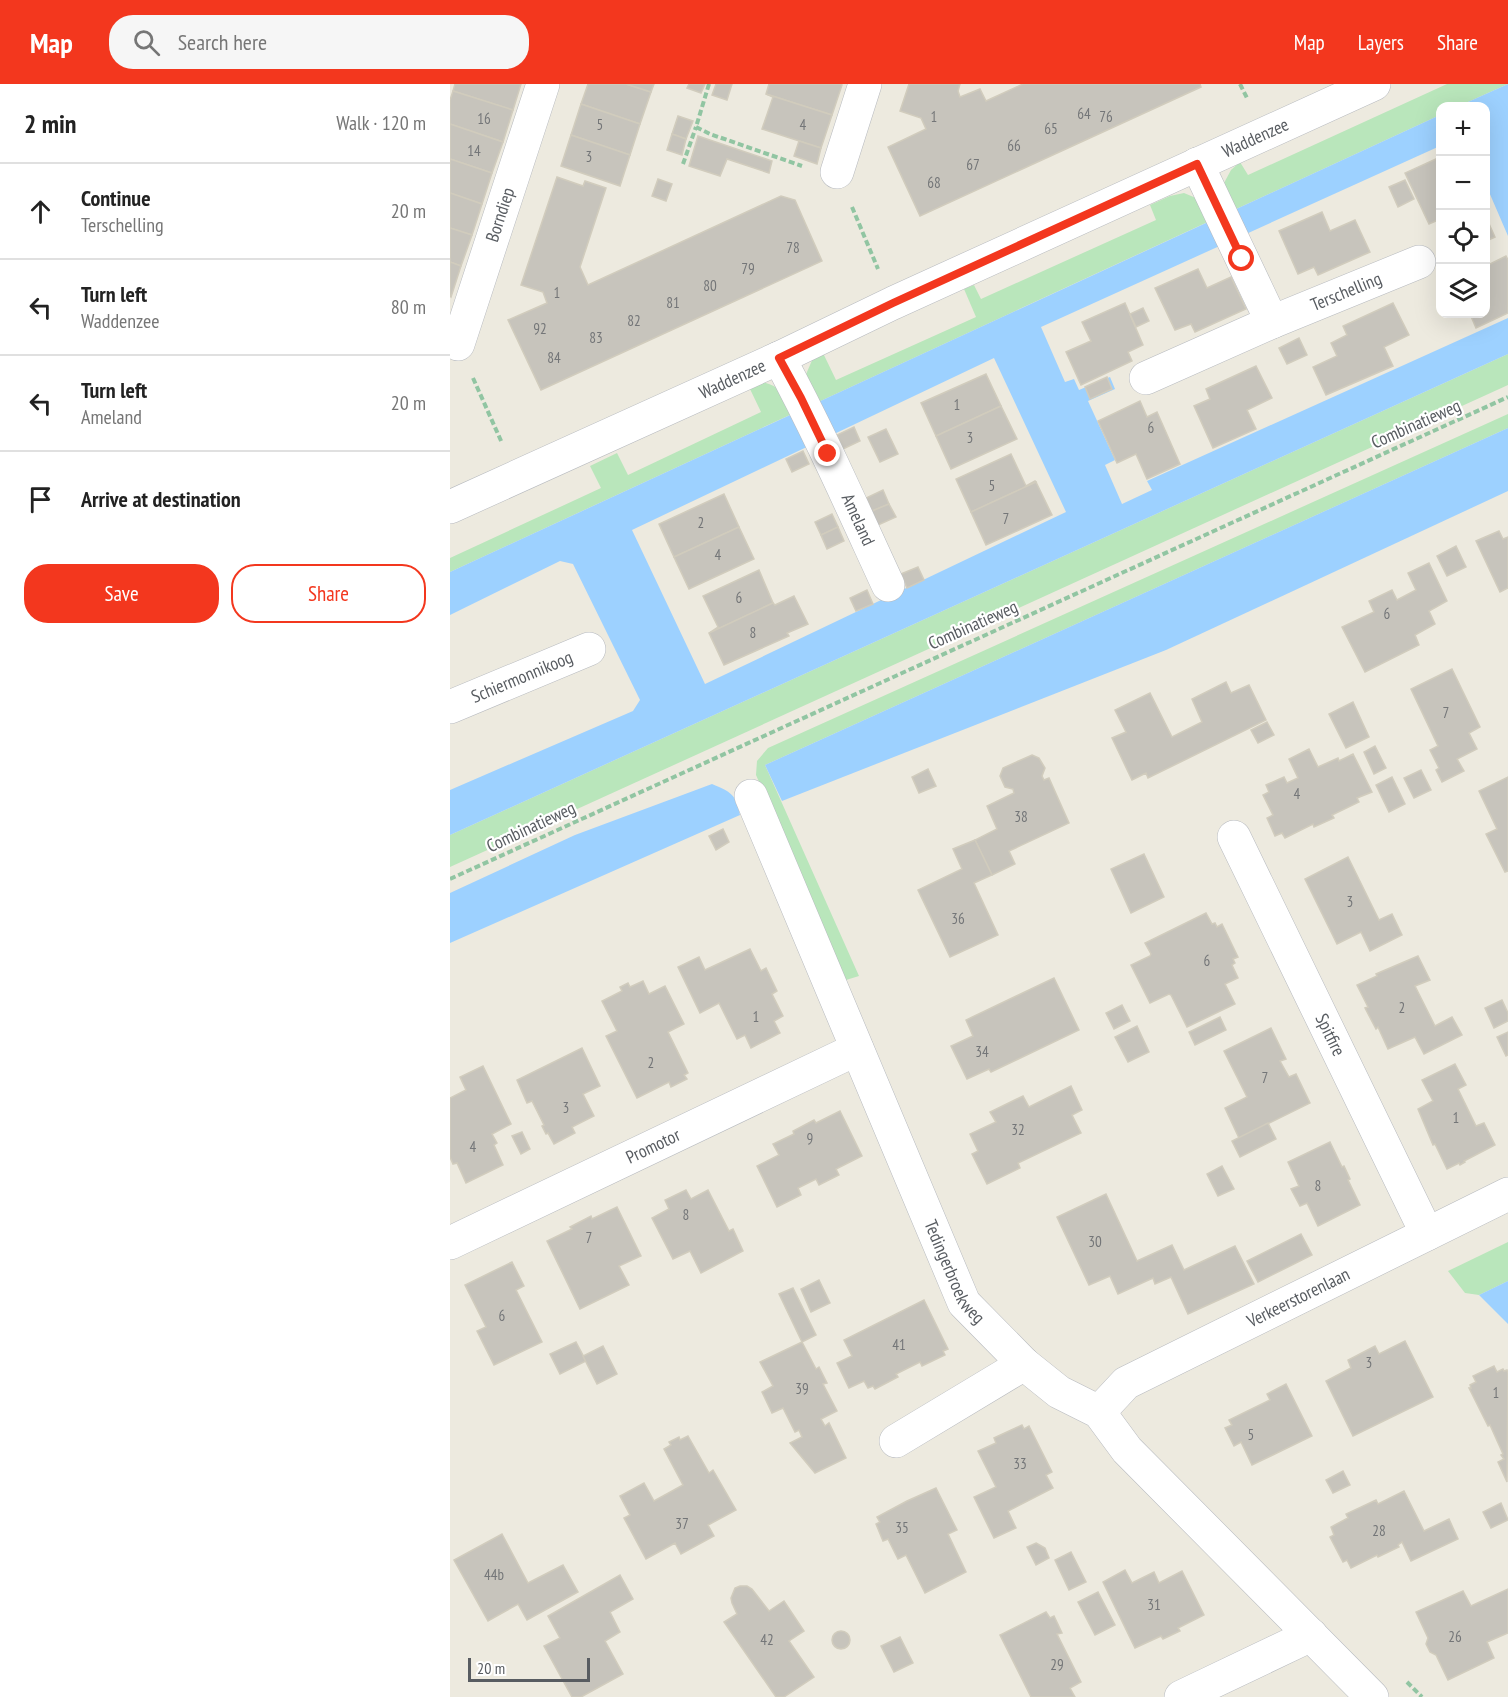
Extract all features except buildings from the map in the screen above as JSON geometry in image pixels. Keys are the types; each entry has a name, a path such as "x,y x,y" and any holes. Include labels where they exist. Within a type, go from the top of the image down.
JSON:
{"street":[{"name":"Borndiep","path":"458,344 543,84"},
{"path":"837,172 865,84"},
{"name":"Waddenzee","path":"450,507 1374,84"},
{"path":"1197,164 1272,322"},
{"name":"Terschelling","path":"1146,378 1272,322 1419,262"},
{"name":"Ameland","path":"779,358 828,454 888,585"},
{"name":"Schiermonnikoog","path":"452,701 589,649"},
{"name":"Tedingerbroekweg","path":"751,796 964,1303 1024,1364 1059,1392 1099,1412 1127,1450 1372,1697"},
{"name":"Spitfire","path":"1234,837 1427,1234"},
{"name":"Promotor","path":"450,1244 857,1049"},
{"name":"Verkeerstorenlaan","path":"1099,1412 1126,1383 1508,1194"},
{"path":"896,1441 1024,1364"},
{"path":"1181,1697 1311,1635"}],"path":[{"path":"683,164 710,84"},
{"path":"696,127 710,134 819,171 837,172 893,303"},
{"path":"458,344 516,476"},
{"name":"Combinatieweg","path":"450,879 1508,397"},
{"path":"1405,1680 1422,1697"}],"green space":[{"path":"1447,84 1508,84 1468,102 1436,102 1436,117 1234,210 1224,183 1231,170 1240,162 1248,175"},
{"path":"1184,193 1196,198 1212,220 814,404 804,379 813,358 823,353 836,380 976,317 964,289 974,285 981,299 1156,220 1150,205 1170,196"},
{"path":"1508,354 1508,385 450,867 450,835"},
{"path":"763,382 782,393 792,414 450,572 450,558 601,488 590,466 617,453 628,475 761,412 750,389"},
{"path":"1508,414 1508,428 765,765 859,976 846,980 756,775 757,761 768,748"},
{"path":"1508,1242 1508,1281 1479,1295 1465,1293 1448,1271"}],"water":[{"path":"1508,84 1508,236 1490,194 1490,102 1468,102"},
{"path":"1436,117 1436,148 1041,327 1065,382 1074,379 1079,390 1110,377 1115,389 1088,401 1115,460 1105,465 1122,504 1152,490 1147,481 1508,318 1508,354 450,835 450,790 633,711 640,700 573,564 560,561 450,615 450,572","holes":["994,358 1066,512 705,684 632,530"]},
{"path":"1508,428 1508,491 1166,650 782,801 765,765"},
{"path":"712,784 732,795 737,802 740,815 450,943 450,893 575,835"},
{"path":"1508,1281 1508,1324 1479,1295"}],"route":[{"path":"828,454 779,358 893,303 1197,164 1242,259"}]}
